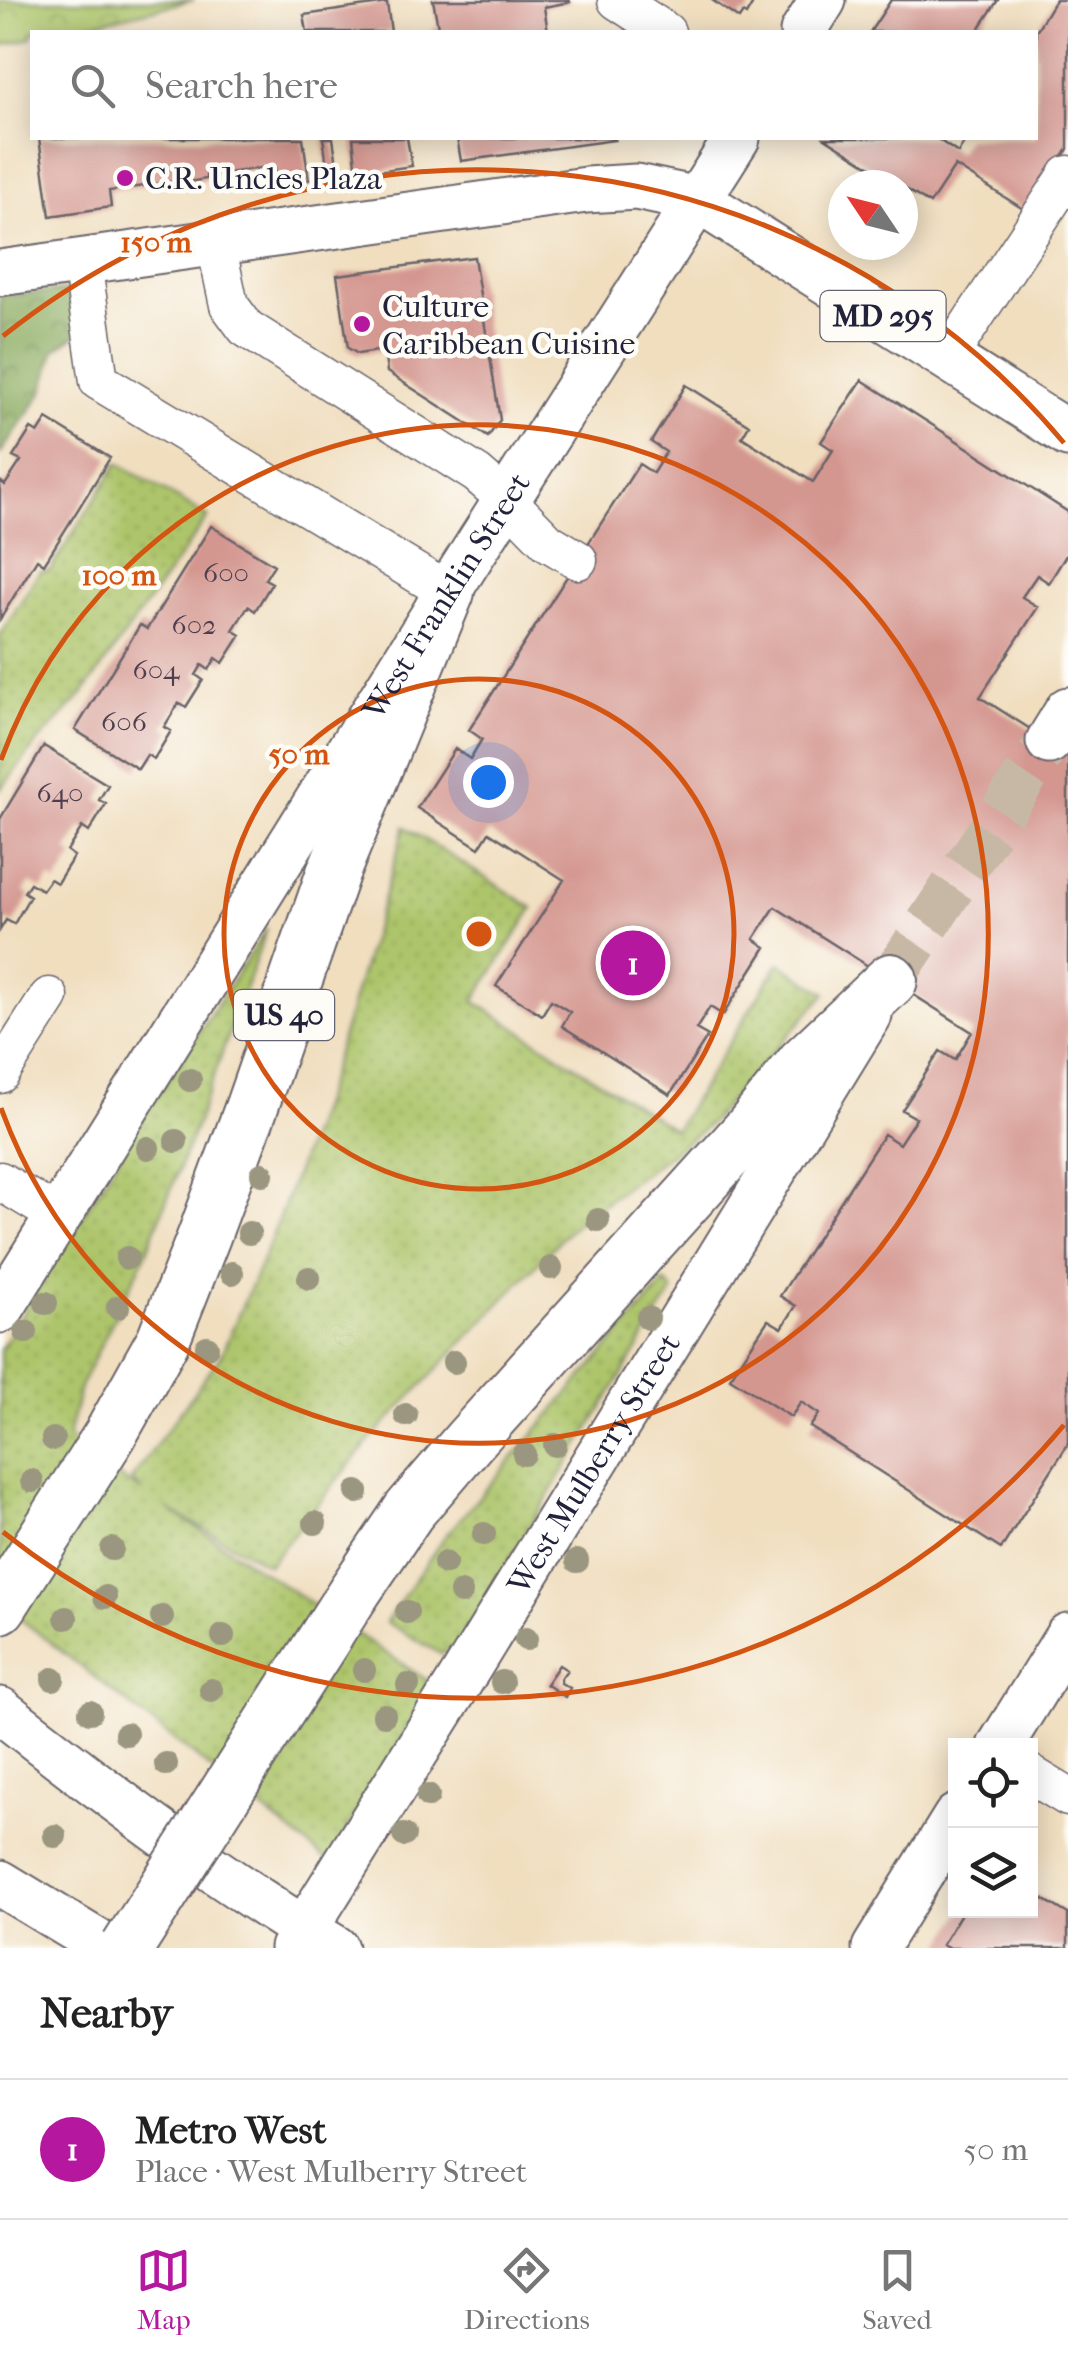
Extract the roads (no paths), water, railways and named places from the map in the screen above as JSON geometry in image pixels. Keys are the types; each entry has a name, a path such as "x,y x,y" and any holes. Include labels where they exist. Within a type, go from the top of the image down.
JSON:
{"highway":[{"name":"US 40","path":"0,1606 110,1435 162,1340 198,1254 333,873 448,592"},
{"path":"126,1948 409,1511 751,1128 803,1063 891,980"}],"main road":[{"path":"804,30 823,0"},
{"name":"West Franklin Street","path":"0,1310 736,140"},
{"path":"0,273 586,190 636,187 698,200"},
{"name":"MD 295","path":"698,200 1068,434"},
{"name":"West Mulberry Street","path":"311,1942 457,1686 891,980"},
{"path":"1005,1738 1068,1636"},
{"path":"0,1710 311,1942"},
{"path":"875,1948 949,1828"},
{"path":"0,1883 107,1948"}],"lane":[{"path":"617,0 663,30"},
{"path":"948,358 1068,174"},
{"path":"216,244 230,305 246,328 476,474 548,542 578,560"},
{"path":"82,262 99,380 448,592"},
{"path":"0,1074 50,996"},
{"path":"0,1180 58,1216"},
{"path":"1038,1779 1068,1797"}],"tunnel":[{"path":"891,980 1049,741"}],"place":[{"name":"C.R. Uncles Plaza","path":"125,178"},
{"name":"Culture Caribbean Cuisine","path":"362,324"},
{"name":"Metro West","path":"633,963"}]}
